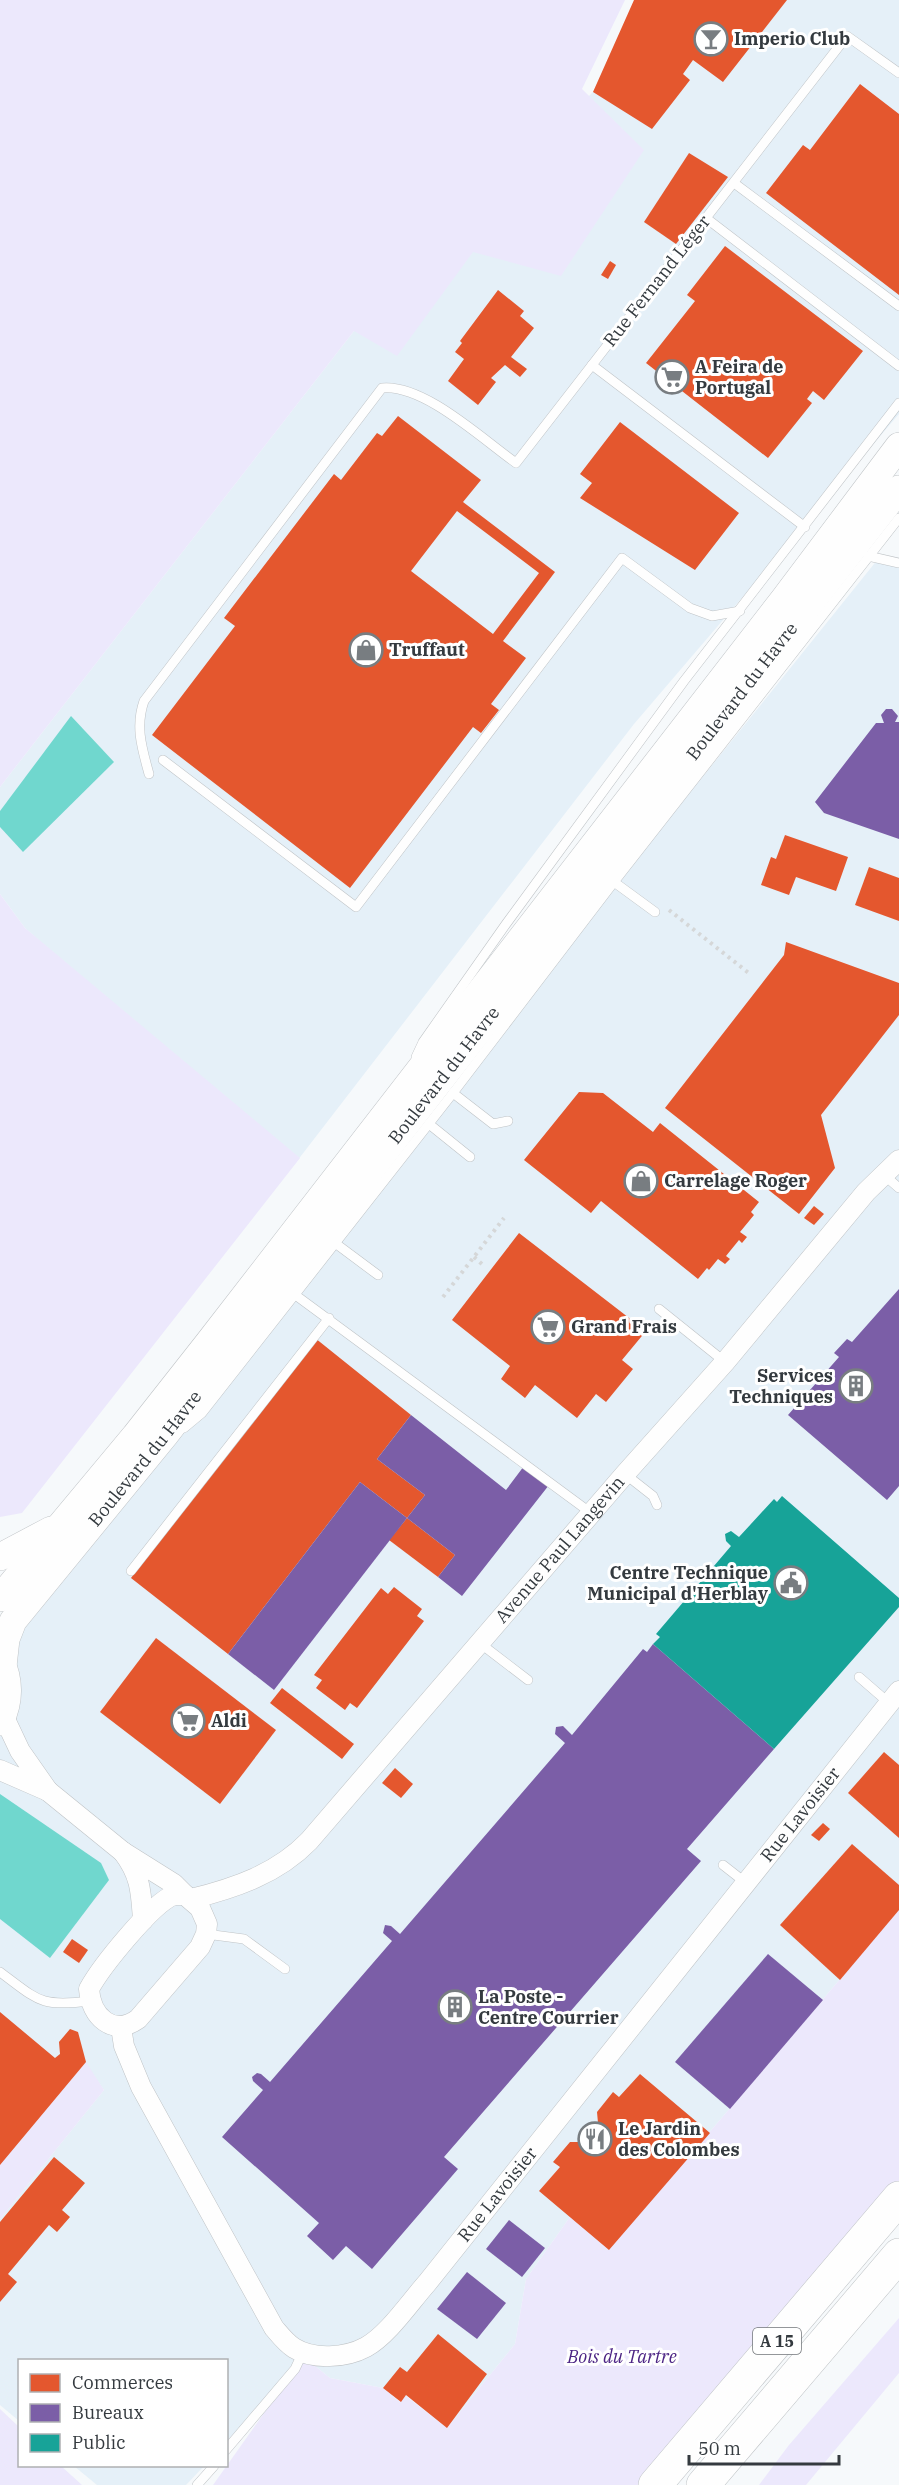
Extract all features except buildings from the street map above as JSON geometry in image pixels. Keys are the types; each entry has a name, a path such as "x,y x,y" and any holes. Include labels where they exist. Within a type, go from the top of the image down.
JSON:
{"highway":[{"name":"A 15","path":"655,2485 899,2198"},
{"name":"A 15","path":"703,2485 899,2255"}],"main road":[{"name":"Boulevard du Havre","path":"0,1598 135,1436 777,608 899,447"},
{"name":"Boulevard du Havre","path":"2,1719 8,1686 2,1663 6,1639 13,1621 165,1435 899,489"},
{"path":"0,1557 62,1524"}],"street":[{"name":"Avenue Paul Langevin","path":"90,2001 89,1989 93,1982 143,1920 167,1897 188,1897 247,1883 293,1857 725,1362 883,1174 899,1160"},
{"name":"Rue Lavoisier","path":"303,2352 331,2356 365,2348 378,2338 427,2283 894,1697"},
{"path":"2,1719 20,1751 48,1791"},
{"path":"0,1770 48,1791 123,1852 174,1884 204,1916 207,1924 206,1934 200,1947 138,2019 130,2025 120,2027 107,2023 96,2014 90,2001"},
{"path":"123,1852 133,1866 139,1881 143,1920"},
{"path":"120,2027 123,2046 141,2087 274,2328 288,2343 303,2352"}],"lane":[{"name":"Rue Fernand Léger","path":"805,527 592,365 847,36 899,73"},
{"path":"734,183 899,306"},
{"path":"706,218 899,366"},
{"path":"149,774 139,739 139,717 144,700 382,388 393,387 407,390 445,411 516,463 592,365"},
{"path":"399,1095 423,1042 499,933 684,681 899,403"},
{"path":"165,1435 187,1427 202,1413 899,518"},
{"path":"868,556 899,563"},
{"path":"163,760 357,907 622,558 690,608 712,616 740,611"},
{"path":"614,882 658,908"},
{"path":"453,1093 492,1124 508,1121"},
{"path":"429,1124 470,1157"},
{"path":"883,1174 899,1188"},
{"path":"335,1243 378,1275"},
{"path":"294,1294 591,1513"},
{"path":"659,1309 725,1362"},
{"path":"131,1570 329,1318"},
{"path":"625,1474 652,1496 657,1505"},
{"path":"481,1644 528,1680"},
{"path":"859,1677 894,1697"},
{"path":"723,1865 746,1883"},
{"path":"206,1934 244,1939 285,1969"},
{"path":"0,1972 39,2001 55,2004 90,2001"},
{"path":"228,2448 295,2369 303,2352"},
{"path":"197,2485 213,2467"}],"path":[{"path":"658,908 750,974"},
{"path":"443,1297 504,1218"},
{"path":"474,1257 482,1264"}],"shaded area":[{"path":"636,0 899,0 899,414 634,724 294,1165 25,928 0,894 0,787 354,331 593,92"},
{"path":"878,559 899,563 899,1910 609,2250 570,2217 526,2279 515,2344 447,2428 407,2396 401,2402 383,2388 330,2378 304,2357 228,2440 228,2359 18,2359 18,2420 0,2405 0,2219 104,2090 85,2063 0,2165 0,1650"},
{"path":"75,2467 203,2467 186,2485 97,2485"}],"green space":[{"path":"0,0 625,0 582,89 644,150 561,276 473,252 397,356 354,331 0,787"},
{"path":"0,894 25,928 300,1158 22,1513 0,1517"},
{"name":"Bois du Tartre","path":"899,1910 899,2198 655,2485 213,2485 304,2357 330,2378 383,2388 400,2402 406,2396 447,2428 515,2344 526,2279 570,2217 609,2250"},
{"path":"86,2062 104,2090 0,2219 0,2165"},
{"path":"899,2318 899,2373 806,2485 759,2485 789,2445"},
{"path":"0,2409 18,2426 18,2467 62,2467 82,2485 0,2485"}],"water":[{"path":"71,716 114,762 23,852 0,827 0,811"},
{"path":"0,1794 101,1863 109,1880 50,1958 0,1919"}],"place":[{"name":"Imperio Club","path":"711,39"},
{"name":"A Feira de Portugal","path":"672,377"},
{"name":"Truffaut","path":"366,650"},
{"name":"Carrelage Roger","path":"641,1181"},
{"name":"Grand Frais","path":"548,1327"},
{"name":"Services Techniques","path":"856,1386"},
{"name":"Centre Technique Municipal d'Herblay","path":"791,1583"},
{"name":"Aldi","path":"188,1721"},
{"name":"La Poste - Centre Courrier","path":"455,2007"},
{"name":"Le Jardin des Colombes","path":"595,2139"}]}
